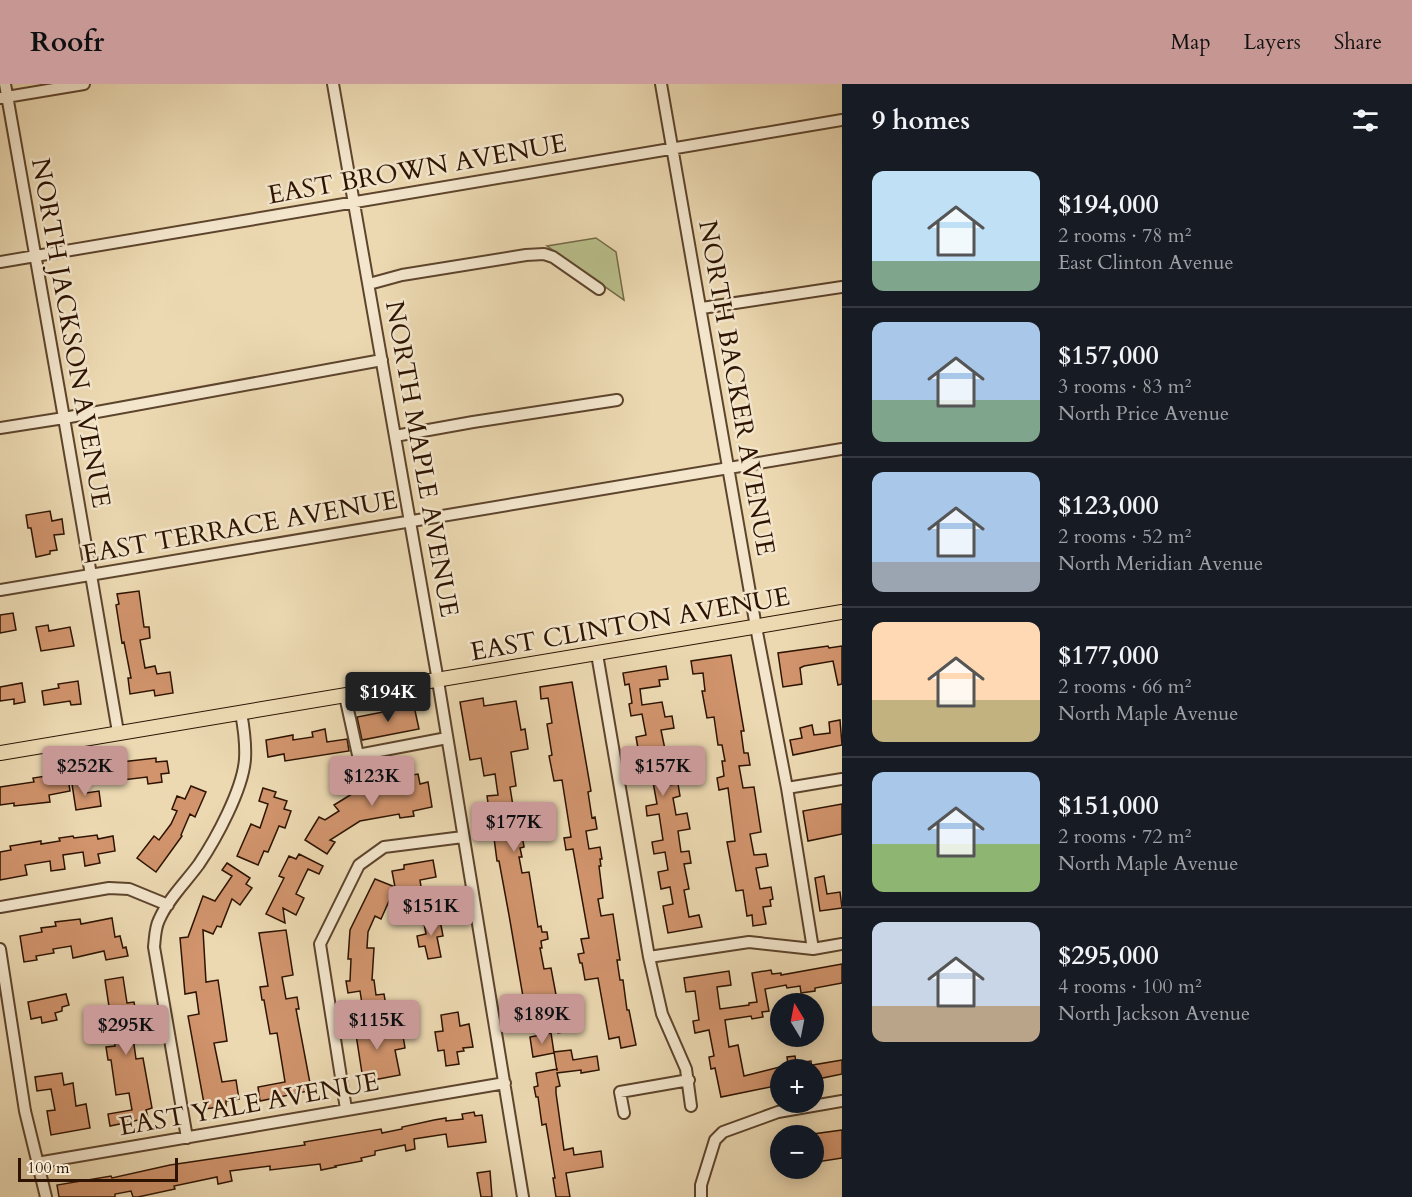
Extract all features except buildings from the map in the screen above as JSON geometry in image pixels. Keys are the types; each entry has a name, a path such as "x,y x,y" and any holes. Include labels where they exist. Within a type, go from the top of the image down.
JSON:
{"main road":[{"name":"EAST CLINTON AVENUE","path":"0,753 842,612"}],"street":[{"name":"NORTH JACKSON AVENUE","path":"5,84 3,98 35,256 118,732"},
{"path":"3,98 84,84"},
{"name":"NORTH MAPLE AVENUE","path":"333,84 438,681 523,1197"},
{"name":"NORTH BACKER AVENUE","path":"661,84 756,627 787,788 813,949"},
{"name":"EAST BROWN AVENUE","path":"0,262 842,120"},
{"path":"369,284 402,274 544,254 553,257 599,289"},
{"path":"702,308 842,287"},
{"path":"0,428 382,360"},
{"path":"395,436 617,400"},
{"name":"EAST TERRACE AVENUE","path":"0,590 842,449"},
{"path":"597,654 649,957 662,1014 689,1080 691,1106"},
{"path":"345,696 358,755 447,738"},
{"path":"187,1138 154,947 158,921 200,863 240,783 245,762 246,740 241,713"},
{"path":"787,788 842,779"},
{"path":"346,1109 320,944 359,865 384,847 463,837"},
{"path":"0,907 109,888 129,889 168,905"},
{"path":"649,957 749,942 813,949 842,944"},
{"path":"0,949 25,1112 46,1197"},
{"path":"624,1113 620,1092 689,1080"},
{"name":"EAST YALE AVENUE","path":"37,1163 505,1083"},
{"path":"700,1197 701,1185 716,1140 723,1132 778,1112 842,1101"}],"green space":[{"path":"596,238 616,252 624,300 547,246"}]}
